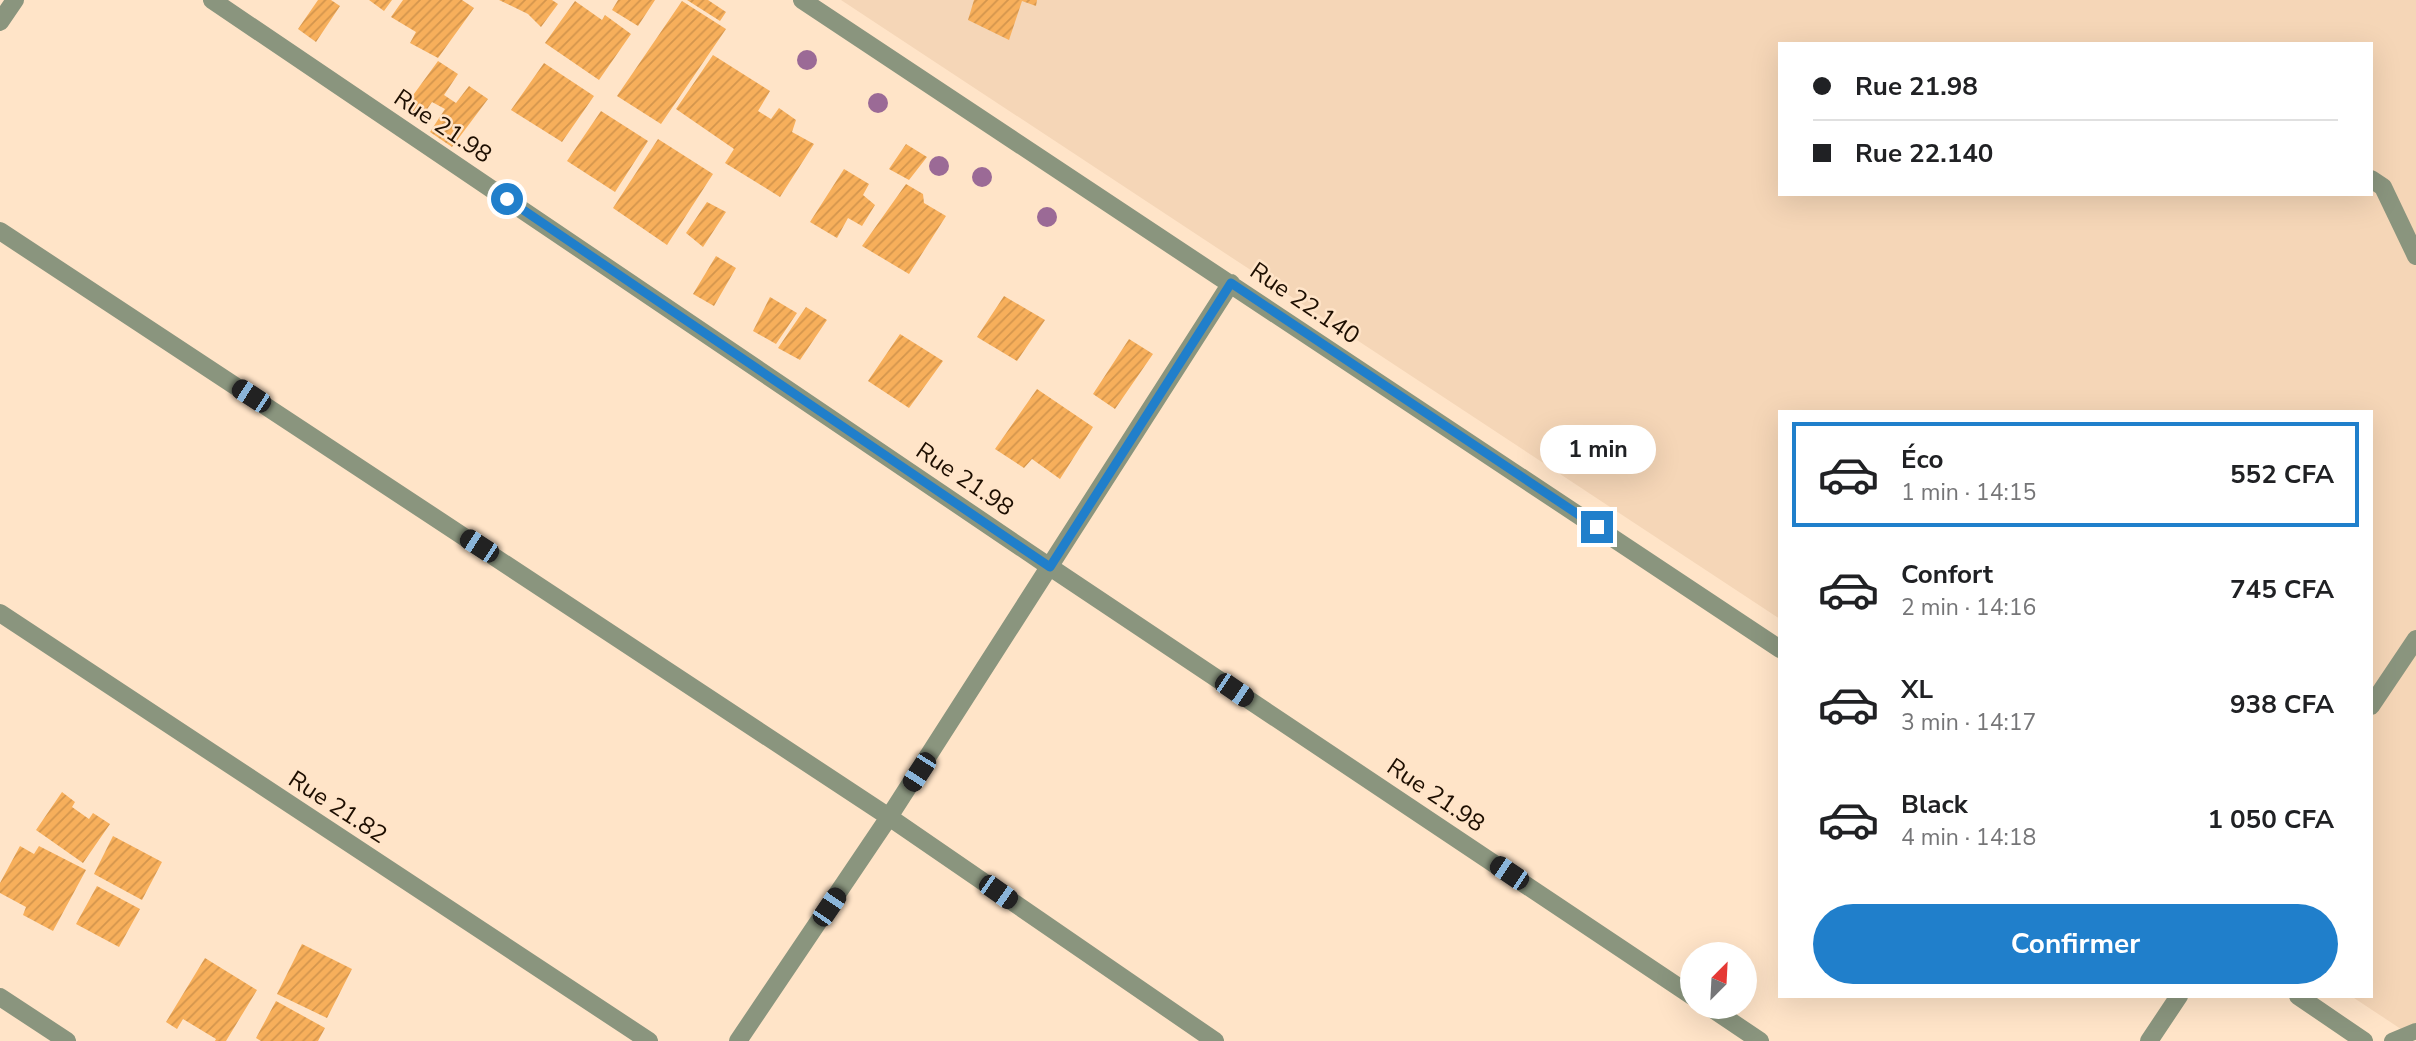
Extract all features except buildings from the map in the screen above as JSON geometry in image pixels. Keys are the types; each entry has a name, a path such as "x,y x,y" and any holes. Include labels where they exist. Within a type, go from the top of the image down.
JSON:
{"street":[{"path":"0,22 15,0"},
{"name":"Rue 21.98","path":"212,0 1050,567 1680,988"},
{"name":"Rue 22.140","path":"802,0 1778,648"},
{"path":"2373,180 2383,187 2416,256"},
{"path":"0,231 889,817 1215,1041"},
{"path":"738,1041 889,817 1231,283"},
{"name":"Rue 21.82","path":"0,613 649,1041"},
{"path":"2373,703 2416,639"},
{"path":"0,996 67,1041"},
{"path":"2149,1041 2178,998"},
{"path":"2301,998 2364,1041"},
{"path":"1726,1019 1759,1041"}],"lane":[{"path":"2392,1041 2416,1031"}],"shaded area":[{"path":"841,0 2416,0 2416,1039 2354,998 2373,998 2373,410 1778,410 1778,618"}],"route":[{"path":"507,199 1050,567 1231,283 1597,527"}]}
